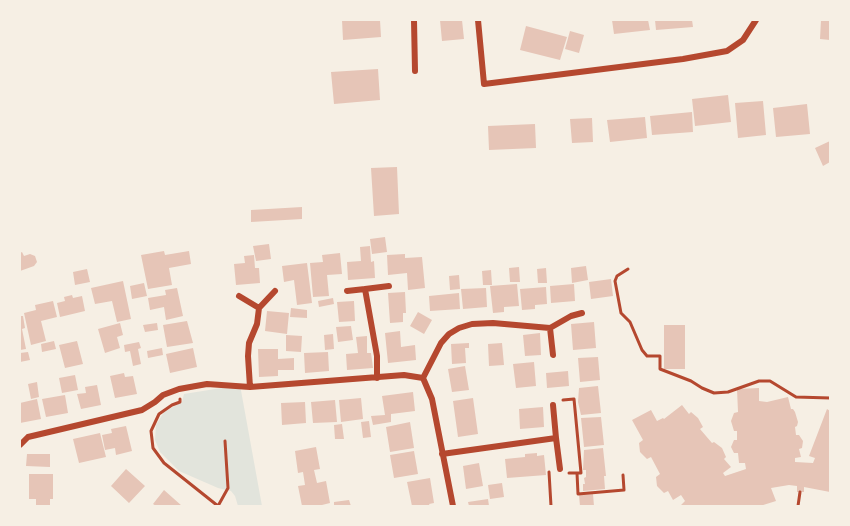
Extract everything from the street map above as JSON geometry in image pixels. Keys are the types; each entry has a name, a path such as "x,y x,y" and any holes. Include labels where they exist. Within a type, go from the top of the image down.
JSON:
{"street":[{"path":"414,20 415,71"},
{"path":"478,20 484,84 683,59 727,51 743,40 756,20"},
{"path":"347,291 389,286"},
{"path":"365,289 377,356 377,378"},
{"path":"250,387 249,343 257,324 259,308 275,291"},
{"path":"239,296 259,308"},
{"path":"423,378 441,343 448,334 459,328 472,324 493,323 550,328 571,316 582,313"},
{"path":"550,328 554,355"},
{"path":"20,445 27,437 142,410 163,395 179,389 207,384 250,387 404,375 423,378"},
{"path":"423,378 432,399 453,507"},
{"path":"553,405 560,469"},
{"path":"442,454 556,438"}],"path":[{"path":"628,269 617,276 615,281 621,313 630,322 647,356 660,356 660,369 714,393 728,392 759,381 770,381 796,397 831,398"},
{"path":"179,389 180,402 159,414 151,431 153,448 164,463 218,506 228,488 225,441"},
{"path":"553,405 560,400 574,399 581,472 567,473 560,469"},
{"path":"577,473 578,494 624,490 623,475"},
{"path":"798,507 800,492"}],"shaded area":[{"path":"240,385 262,506 238,506 231,491 218,488 179,471 160,452 155,440 156,425 164,412 182,402 184,394"}],"building":[{"path":"342,20 380,20 381,37 343,40"},
{"path":"440,20 462,20 464,39 442,41"},
{"path":"612,20 648,20 650,30 614,34"},
{"path":"655,20 692,20 693,27 656,30"},
{"path":"821,20 830,20 830,40 820,39"},
{"path":"526,26 567,37 560,60 520,50"},
{"path":"570,31 584,35 579,53 565,49"},
{"path":"378,69 380,100 334,104 331,72"},
{"path":"728,95 731,122 695,126 692,99"},
{"path":"763,101 766,135 738,138 735,103"},
{"path":"807,104 810,134 776,137 773,108"},
{"path":"692,112 693,132 652,135 650,116"},
{"path":"645,117 647,138 610,142 607,120"},
{"path":"592,118 593,142 572,143 570,119"},
{"path":"535,124 536,148 489,150 488,126"},
{"path":"830,141 830,162 823,166 815,148"},
{"path":"397,167 399,214 374,216 371,168"},
{"path":"302,207 302,219 251,222 251,210"},
{"path":"385,237 387,252 372,254 370,239"},
{"path":"269,244 271,259 256,261 253,246"},
{"path":"370,246 375,278 348,280 347,262 361,261 360,247"},
{"path":"164,251 165,255 189,251 191,264 169,268 172,285 148,289 141,255"},
{"path":"22,252 24,256 30,254 35,256 37,262 34,266 20,271 20,253"},
{"path":"340,253 342,274 327,275 329,296 313,297 310,263 323,262 322,255"},
{"path":"405,254 405,258 422,257 425,288 408,290 407,273 388,275 387,255"},
{"path":"254,255 255,268 259,268 260,283 236,285 234,264 245,263 244,256"},
{"path":"307,263 312,303 297,305 294,280 284,282 282,266"},
{"path":"586,266 588,280 572,283 571,268"},
{"path":"519,267 520,282 510,282 509,268"},
{"path":"546,268 547,283 538,283 537,269"},
{"path":"87,269 90,282 75,285 73,272"},
{"path":"491,270 492,285 483,285 482,271"},
{"path":"459,275 460,289 450,290 449,276"},
{"path":"611,279 613,296 591,299 589,282"},
{"path":"123,281 131,319 117,322 112,301 95,304 91,288"},
{"path":"144,283 147,296 132,299 130,286"},
{"path":"517,284 519,306 504,307 504,312 493,313 490,286"},
{"path":"574,284 575,301 551,303 550,286"},
{"path":"546,287 547,304 535,305 535,309 522,310 520,289"},
{"path":"177,288 183,316 166,320 164,307 150,310 148,298 166,295 165,290"},
{"path":"486,288 487,307 463,309 461,289"},
{"path":"405,292 406,313 403,313 403,322 390,323 388,293"},
{"path":"459,293 460,309 430,311 429,296"},
{"path":"72,295 73,298 82,296 85,311 60,317 57,303 65,301 64,297"},
{"path":"333,298 334,304 319,307 318,301"},
{"path":"53,301 57,317 41,321 46,341 31,345 24,313 36,310 35,305"},
{"path":"354,301 355,321 339,322 337,302"},
{"path":"291,308 307,310 307,318 290,317"},
{"path":"267,311 289,313 287,334 265,331"},
{"path":"418,312 432,320 424,334 410,326"},
{"path":"20,316 23,316 25,328 22,329 26,349 20,350"},
{"path":"187,321 193,343 167,347 163,325"},
{"path":"594,322 596,348 573,350 571,324"},
{"path":"120,323 123,335 117,337 120,348 105,353 98,329"},
{"path":"157,323 158,330 145,332 143,325"},
{"path":"664,325 685,325 685,369 664,369"},
{"path":"351,326 353,340 338,342 336,327"},
{"path":"400,331 401,347 415,345 416,360 388,363 385,333"},
{"path":"540,333 541,355 525,356 523,335"},
{"path":"333,334 334,349 325,350 324,335"},
{"path":"286,335 302,336 301,352 286,351"},
{"path":"367,336 367,353 371,353 373,368 347,370 346,354 358,353 356,337"},
{"path":"54,341 56,349 42,352 41,344"},
{"path":"77,341 83,364 65,368 59,345"},
{"path":"139,342 141,364 133,366 130,351 125,352 124,345"},
{"path":"469,343 469,348 465,348 466,363 452,364 451,344"},
{"path":"502,343 504,365 489,366 488,344"},
{"path":"162,348 163,355 148,358 147,351"},
{"path":"193,348 197,367 170,373 166,354"},
{"path":"258,349 278,349 278,359 294,358 294,370 278,370 278,376 259,377"},
{"path":"28,352 30,360 20,362 20,353"},
{"path":"328,352 329,371 305,373 304,353"},
{"path":"598,357 600,380 580,382 578,358"},
{"path":"534,362 536,386 516,388 513,364"},
{"path":"465,366 469,390 452,392 448,369"},
{"path":"568,371 569,386 547,388 546,373"},
{"path":"124,373 125,377 133,376 137,394 115,398 110,376"},
{"path":"75,375 78,390 62,393 59,378"},
{"path":"37,382 39,397 31,399 28,384"},
{"path":"97,385 101,405 81,409 77,394 86,393 85,387"},
{"path":"598,386 601,413 581,415 578,402 579,388"},
{"path":"759,388 759,401 767,402 788,397 798,422 795,427 796,435 799,435 803,441 802,448 799,449 801,457 795,458 795,462 813,463 815,458 809,456 827,409 830,411 830,492 804,487 804,492 797,492 797,486 789,485 771,488 776,501 760,506 680,506 685,501 681,495 673,500 668,491 664,493 657,486 656,477 660,474 651,457 647,459 640,452 639,443 643,440 632,420 651,410 657,421 664,419 682,405 689,414 691,412 698,418 703,427 700,429 712,443 722,448 726,457 724,459 731,467 723,473 725,476 746,469 745,463 739,463 738,453 734,453 731,447 734,440 737,440 737,431 734,431 731,421 734,413 738,412 737,389"},
{"path":"413,392 415,411 391,414 391,422 373,425 371,416 385,415 382,396"},
{"path":"65,395 68,413 46,417 42,399"},
{"path":"361,398 363,419 341,422 339,400"},
{"path":"473,398 478,434 458,437 453,401"},
{"path":"37,399 41,419 20,423 20,403"},
{"path":"335,400 337,422 313,423 311,402"},
{"path":"305,402 306,423 282,425 281,403"},
{"path":"543,407 544,427 520,429 519,409"},
{"path":"601,417 604,445 584,447 581,418"},
{"path":"369,421 371,437 363,438 361,422"},
{"path":"410,422 414,448 390,452 386,427"},
{"path":"342,424 344,439 335,439 334,425"},
{"path":"126,426 132,451 116,455 115,448 105,450 102,435 112,433 111,429"},
{"path":"100,433 106,457 79,463 73,439"},
{"path":"316,447 320,469 314,470 317,483 326,481 330,503 322,506 302,506 298,486 305,485 303,472 298,473 295,451"},
{"path":"603,448 605,489 583,491 586,477 586,470 583,470 584,450"},
{"path":"414,451 418,474 394,478 390,455"},
{"path":"537,453 537,456 544,455 546,475 507,478 505,459"},
{"path":"27,454 50,454 50,467 26,466"},
{"path":"479,463 483,486 466,489 463,466"},
{"path":"126,469 145,486 129,503 111,486"},
{"path":"29,474 53,474 53,499 50,499 50,506 36,506 36,499 29,499"},
{"path":"430,478 434,503 429,504 430,506 412,506 407,482"},
{"path":"502,483 504,497 490,499 488,485"},
{"path":"164,490 182,506 153,504"},
{"path":"593,494 594,506 580,506 579,495"},
{"path":"488,499 489,506 469,506 468,502"},
{"path":"349,500 351,506 334,506 334,502"}]}
